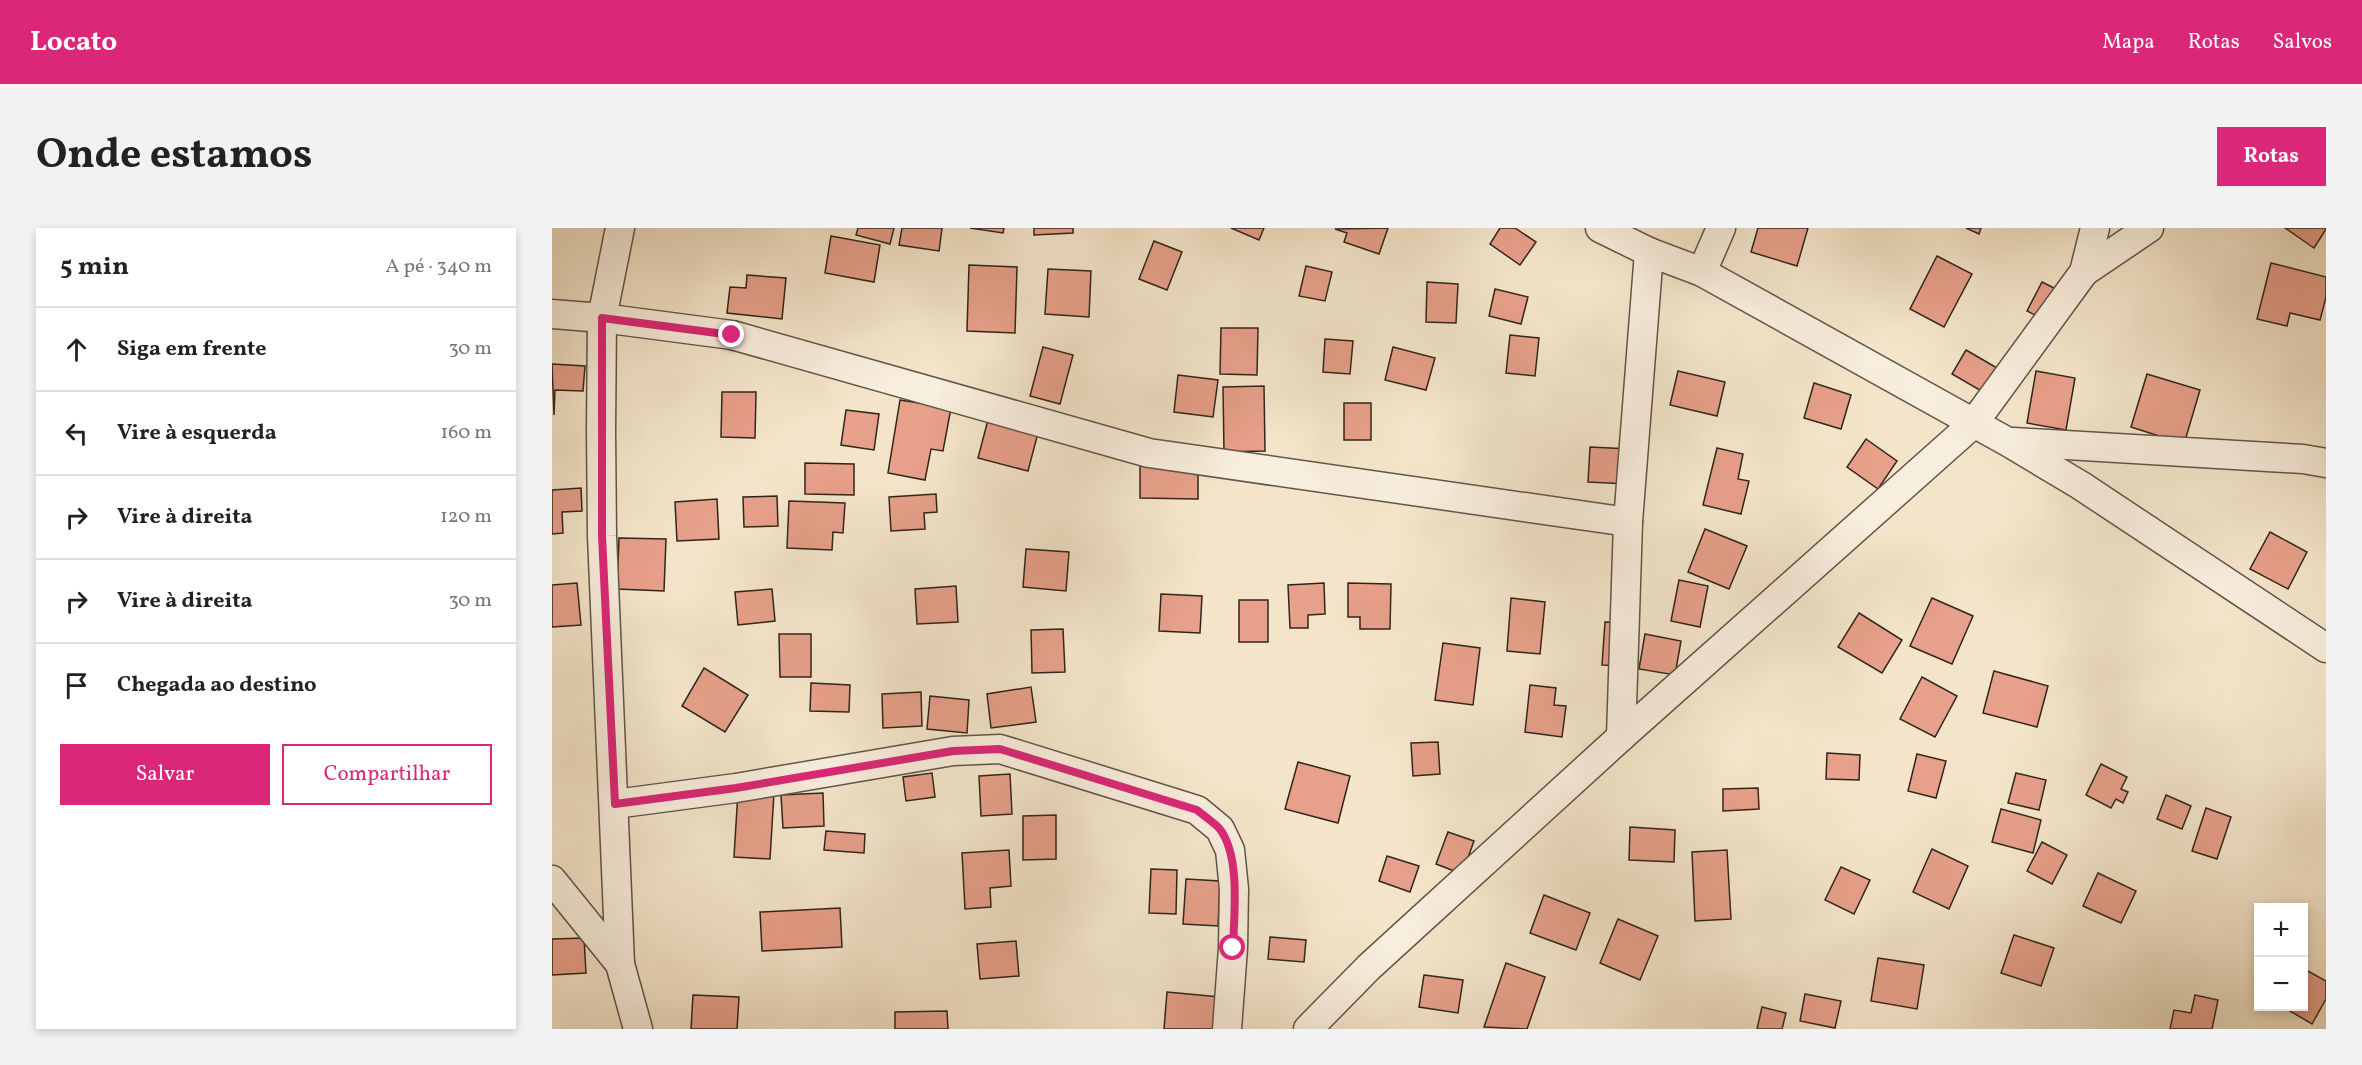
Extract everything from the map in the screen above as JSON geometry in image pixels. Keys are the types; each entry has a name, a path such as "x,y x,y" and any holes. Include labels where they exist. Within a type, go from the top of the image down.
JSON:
{"street":[{"path":"620,228 602,318 602,536 620,964 638,1029"},
{"path":"1600,228 1649,252 1702,272 2008,442 2080,485 2326,648"},
{"path":"1702,272 1721,228"},
{"path":"2084,272 2095,228"},
{"path":"1308,1029 1368,967 1621,737 1973,424 2084,272 2149,228"},
{"path":"1621,737 1628,522 1649,252"},
{"path":"552,314 602,318 732,335 1149,453 1628,522"},
{"path":"2008,442 2303,459 2326,463"},
{"path":"615,804 747,787 953,751 1000,749 1197,810 1220,829 1230,850 1234,889 1233,948 1227,1029"},
{"path":"552,880 620,964"}],"building":[{"path":"858,228 894,228 890,244 856,235"},
{"path":"902,228 942,228 939,251 899,245"},
{"path":"970,228 1004,228 1003,233"},
{"path":"1034,228 1073,228 1073,233 1034,235"},
{"path":"1231,228 1264,228 1259,240"},
{"path":"1388,228 1379,254 1344,242 1347,233 1335,229"},
{"path":"1500,228 1515,228 1536,242 1520,265 1490,244"},
{"path":"1758,228 1808,228 1797,266 1751,252"},
{"path":"1966,228 1981,228 1979,234"},
{"path":"2285,228 2326,228 2326,229 2314,248"},
{"path":"831,236 880,245 874,282 825,273"},
{"path":"1154,241 1182,252 1167,290 1139,279"},
{"path":"1937,256 1972,274 1944,327 1910,309"},
{"path":"2271,263 2326,277 2326,297 2320,320 2290,313 2287,326 2257,319"},
{"path":"969,265 1017,267 1015,333 967,331"},
{"path":"1306,266 1332,272 1325,301 1299,296"},
{"path":"1048,269 1091,271 1089,317 1045,314"},
{"path":"747,275 786,278 782,319 727,313 730,287 746,288"},
{"path":"1427,282 1458,284 1456,323 1426,322"},
{"path":"2042,282 2074,298 2059,327 2027,311"},
{"path":"1495,289 1528,297 1521,324 1489,316"},
{"path":"1221,328 1258,328 1257,375 1220,374"},
{"path":"1510,335 1539,338 1535,376 1506,373"},
{"path":"1325,339 1353,341 1350,374 1323,372"},
{"path":"1043,347 1073,355 1060,404 1030,396"},
{"path":"1393,347 1435,358 1426,390 1385,380"},
{"path":"1966,350 2004,372 1990,396 1952,374"},
{"path":"552,364 585,366 583,391 555,390 554,415"},
{"path":"1678,371 1725,382 1717,416 1670,405"},
{"path":"2036,371 2075,378 2066,430 2027,423"},
{"path":"2147,374 2200,390 2184,444 2131,427"},
{"path":"1178,375 1218,380 1213,417 1174,412"},
{"path":"1814,383 1851,395 1841,429 1804,418"},
{"path":"1264,386 1265,451 1224,452 1223,387"},
{"path":"722,392 756,392 755,438 721,437"},
{"path":"900,400 951,408 943,451 931,449 925,480 888,473"},
{"path":"1344,403 1371,403 1371,440 1344,440"},
{"path":"846,410 879,414 874,450 841,445"},
{"path":"989,416 1039,429 1028,471 978,458"},
{"path":"1866,439 1897,461 1878,489 1847,467"},
{"path":"1590,447 1630,449 1628,484 1588,482"},
{"path":"1717,448 1743,454 1738,479 1749,481 1741,514 1703,505"},
{"path":"1140,462 1198,463 1198,499 1140,498"},
{"path":"805,463 854,464 854,495 805,494"},
{"path":"581,488 582,511 562,512 563,533 552,534 552,490"},
{"path":"936,494 937,512 924,513 925,529 891,531 889,497"},
{"path":"777,496 778,526 744,527 743,497"},
{"path":"717,499 719,539 677,541 675,502"},
{"path":"789,501 845,503 843,533 833,532 832,550 787,548"},
{"path":"1705,529 1747,546 1729,589 1688,572"},
{"path":"2270,532 2307,552 2288,589 2250,569"},
{"path":"619,538 666,539 664,591 617,589"},
{"path":"1026,549 1069,552 1066,591 1023,587"},
{"path":"1679,580 1708,586 1700,627 1671,621"},
{"path":"577,583 581,625 552,627 552,585"},
{"path":"1324,583 1325,614 1308,615 1308,628 1290,628 1288,585"},
{"path":"1348,583 1391,584 1390,629 1360,629 1360,617 1348,617"},
{"path":"956,586 958,622 917,624 915,589"},
{"path":"772,589 775,621 738,625 735,592"},
{"path":"1161,594 1202,596 1200,633 1159,631"},
{"path":"1511,598 1545,602 1540,654 1507,651"},
{"path":"1932,598 1973,616 1952,664 1910,646"},
{"path":"1239,600 1268,600 1268,642 1239,642"},
{"path":"1859,613 1902,640 1882,673 1838,647"},
{"path":"1605,622 1634,623 1632,666 1602,665"},
{"path":"1063,629 1065,672 1032,673 1031,630"},
{"path":"779,634 811,634 811,677 780,677"},
{"path":"1645,634 1681,641 1675,675 1639,669"},
{"path":"1443,643 1480,648 1473,705 1435,700"},
{"path":"704,668 748,695 725,732 682,706"},
{"path":"1994,671 2048,686 2037,727 1983,713"},
{"path":"1922,677 1957,696 1935,737 1900,719"},
{"path":"811,683 850,685 849,712 810,711"},
{"path":"1530,685 1556,688 1554,705 1566,706 1562,737 1525,732"},
{"path":"1031,687 1036,722 991,728 987,694"},
{"path":"921,692 922,726 883,728 882,694"},
{"path":"930,696 969,700 967,733 927,729"},
{"path":"1438,742 1440,774 1413,776 1411,743"},
{"path":"1827,753 1860,755 1859,780 1826,779"},
{"path":"1917,754 1946,761 1936,798 1908,791"},
{"path":"1298,762 1350,776 1338,823 1285,809"},
{"path":"2101,764 2127,777 2121,789 2128,792 2123,803 2116,799 2111,808 2086,795"},
{"path":"932,773 935,797 906,801 903,777"},
{"path":"2016,773 2046,780 2039,810 2008,803"},
{"path":"1010,774 1012,814 981,816 979,776"},
{"path":"1758,788 1759,809 1723,811 1723,789"},
{"path":"738,791 774,793 770,859 734,857"},
{"path":"823,793 824,826 783,828 781,795"},
{"path":"2166,795 2191,806 2182,829 2157,819"},
{"path":"2206,808 2231,817 2217,859 2192,851"},
{"path":"2001,809 2041,820 2033,853 1992,842"},
{"path":"1056,815 1056,859 1023,860 1023,816"},
{"path":"1630,827 1675,830 1674,862 1629,860"},
{"path":"826,831 865,834 864,853 824,850"},
{"path":"1448,832 1474,841 1462,874 1436,864"},
{"path":"2042,842 2067,855 2052,884 2027,871"},
{"path":"1932,849 1968,866 1949,909 1913,892"},
{"path":"1009,850 1011,886 990,888 991,907 965,909 962,853"},
{"path":"1727,850 1731,919 1695,921 1692,852"},
{"path":"1387,856 1419,866 1410,892 1379,881"},
{"path":"1841,867 1870,880 1854,914 1825,900"},
{"path":"1151,869 1177,870 1176,914 1149,913"},
{"path":"2098,873 2136,891 2121,923 2083,906"},
{"path":"1186,879 1220,881 1218,926 1183,924"},
{"path":"1544,895 1590,913 1576,950 1530,933"},
{"path":"840,908 842,947 762,951 760,912"},
{"path":"1618,919 1658,936 1640,980 1600,963"},
{"path":"2014,935 2054,948 2041,986 2001,973"},
{"path":"1270,937 1306,940 1304,962 1268,959"},
{"path":"584,938 586,973 552,975 552,939"},
{"path":"1016,941 1019,976 980,979 977,944"},
{"path":"1878,958 1924,965 1917,1009 1871,1001"},
{"path":"1506,963 1545,977 1527,1029 1484,1027"},
{"path":"2308,971 2326,981 2326,999 2312,1024 2290,1011 2308,1011"},
{"path":"1424,975 1463,980 1458,1013 1419,1007"},
{"path":"1167,992 1220,997 1217,1029 1164,1029"},
{"path":"1805,994 1841,1001 1835,1028 1800,1021"},
{"path":"693,995 739,997 737,1029 691,1029"},
{"path":"2195,995 2218,1000 2212,1029 2170,1029 2174,1010 2191,1013"},
{"path":"1762,1007 1786,1013 1782,1029 1757,1029"},
{"path":"947,1011 948,1029 895,1029 895,1012"}],"route":[{"path":"732,335 602,318 602,536 615,804 845,771 953,751 1000,749 1197,810 1220,829 1230,850 1234,889 1233,948"}]}
